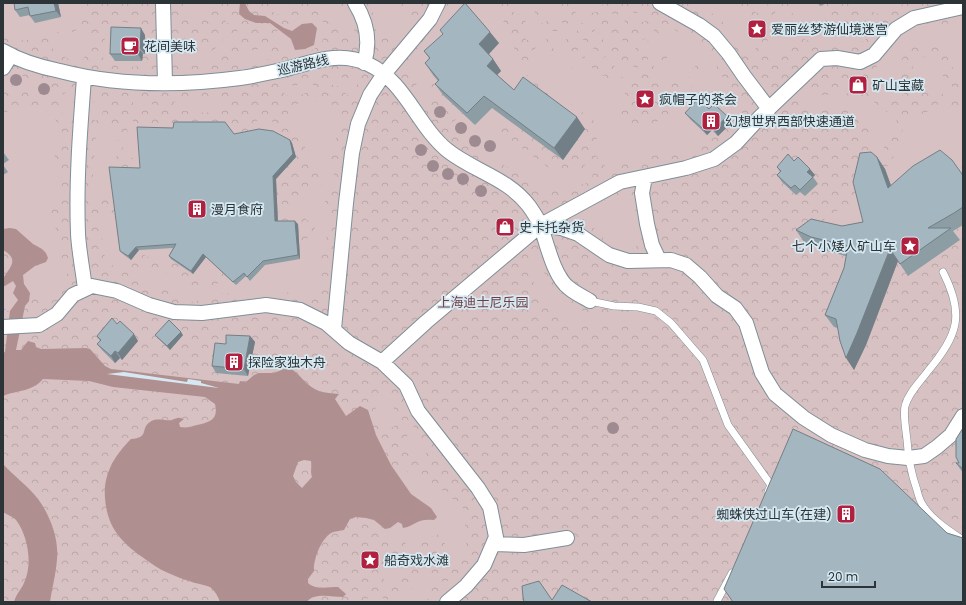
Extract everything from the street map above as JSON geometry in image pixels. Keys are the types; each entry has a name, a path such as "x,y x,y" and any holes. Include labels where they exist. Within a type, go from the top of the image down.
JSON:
{"street":[{"path":"163,3 165,82"},
{"path":"355,3 363,15 368,35 367,53 364,63"},
{"path":"334,329 352,153 358,124 370,95 384,74 430,18 438,3"},
{"path":"660,3 699,24 714,36 730,54 744,76 769,109"},
{"path":"926,16 934,3"},
{"path":"382,362 426,322 541,225 620,182 686,168 714,159 736,143 821,59 837,58 860,62 874,55 896,29 914,18 963,6"},
{"path":"3,68 7,53"},
{"name":"巡游路线","path":"7,53 39,66 84,78 132,83 197,82 240,78 329,58 351,58 369,64 384,74 399,89 430,133 447,150 470,165 493,176 514,190 529,206 541,225 548,252 560,277 568,288 590,301"},
{"path":"84,78 80,128 78,236 85,289"},
{"path":"645,177 642,193 647,224 652,245 659,260"},
{"path":"541,225 561,228 578,234 609,255 628,261 671,260 686,265 700,276 717,296 735,308 746,323 762,373 775,394 804,418 831,435 865,450 888,456 908,458 924,456 937,448 951,435 963,416"},
{"path":"3,327 39,325 57,314 73,295 92,286 117,291 174,312 202,313 266,305 300,310 326,323 349,343 382,362 406,385 418,411 478,488 490,507 496,537 484,565 466,586 447,602"},
{"path":"493,544 524,545 567,538"}],"lane":[{"path":"943,272 951,287 957,317 945,350 914,388 905,407 908,458 921,502 946,529 963,540"},
{"path":"590,301 614,306 638,307 656,311 671,323 702,360 728,425 771,485 765,500"},
{"path":"718,602 717,601 734,569"}],"green space":[{"name":"上海迪士尼乐园","path":"3,3 963,3 963,602 3,602"},
{"path":"5,3 85,3 85,12 80,20 60,31 35,38 16,41 4,28 3,12"},
{"path":"184,3 208,3 210,11 202,15 185,19"},
{"path":"268,3 288,3 289,11 287,15 282,16 274,13"},
{"path":"317,3 338,3 350,17 355,35 339,39 338,24 326,8"},
{"path":"368,3 394,3 403,8 406,3 415,3 406,17 412,23 403,32 405,35 401,41 385,38 376,33 375,17"},
{"path":"449,3 502,3 500,15 514,41 516,55 522,63 523,72 535,83 499,131 557,174 560,171 563,173 573,163 581,170 588,161 590,162 594,172 590,181 585,184 573,186 545,186 537,190 535,183 498,162 484,158 450,133 447,125 464,115 475,125 509,90 438,70 425,82 435,91 430,97 429,104 425,108 413,72 406,68 414,53 445,12"},
{"path":"513,3 533,3 533,8 555,60 573,76 585,70 596,79 605,75 607,79 625,85 626,91 620,103 618,118 646,128 652,123 668,118 673,102 670,91 676,88 686,92 692,87 693,72 698,71 705,74 719,73 749,105 729,120 690,119 707,135 696,151 679,152 637,159 621,166 612,174 589,148 597,141 594,121 529,73 528,68 535,64 531,51 536,48 533,40 526,40 521,25 526,24 524,14 514,15"},
{"path":"535,3 559,3 557,7 562,12 559,15 552,15 546,22 549,31 558,31 562,51 565,54 576,52 581,48 585,51 581,51 579,53 580,57 584,59 583,68 574,70 557,57"},
{"path":"578,3 604,3 597,12 577,16 575,11 579,7"},
{"path":"690,3 734,3 742,11 749,13 752,18 761,22 772,18 775,14 775,3 781,3 783,15 793,23 792,26 776,24 767,30 750,56 724,23 709,11"},
{"path":"767,3 768,10 762,15 755,12 748,4"},
{"path":"788,3 819,3 826,24 833,33 846,33 870,19 878,18 881,22 880,28 863,41 849,44 823,46 807,40 796,39 774,55 768,49 768,40 776,32 798,32 803,22 791,11"},
{"path":"863,3 920,3 916,5 901,5 884,15 868,11 858,13 855,6"},
{"path":"626,6 631,8 631,11 636,14 643,9 661,23 700,43 713,55 717,67 707,69 697,65 689,74 688,86 684,85 682,80 678,79 662,90 665,81 661,79 657,83 647,84 646,81 653,73 655,68 647,61 648,58 659,63 667,59 667,52 661,40 660,31 654,25 646,21 636,24 632,29 629,29 627,26 630,17 624,9"},
{"path":"608,11 615,15 613,17 607,16 602,19 598,33 589,35 581,31 581,28 594,32 599,17"},
{"path":"307,12 324,22 326,31 322,41 309,52 299,54 294,54 281,49 271,37 274,32 289,26"},
{"path":"223,13 231,19 238,18 240,30 238,40 231,49 223,56 212,62 189,66 179,64 177,60 180,56 200,55 211,51 221,43 224,37 235,39 238,26 231,23 226,23"},
{"path":"622,13 625,22 621,25 609,28 606,34 610,42 607,44 604,42 602,36 606,25 611,22 619,22 621,17 617,15"},
{"path":"557,19 560,22 567,24 586,19 592,26 588,28 584,23 581,23 577,30 577,35 593,46 594,52 580,42 570,47 564,45 561,42 566,35 570,38 566,39 567,44 571,44 577,40 573,34 565,28 561,29 552,25"},
{"path":"958,20 963,22 963,82 959,81 946,54 932,42 920,42 905,54 900,62 896,76 907,90 901,97 894,94 887,103 866,88 885,53 898,38 916,29"},
{"path":"121,22 129,23 131,28 115,61 142,61 139,66 133,67 105,64 103,52 106,35 112,27"},
{"path":"81,28 90,33 94,38 88,53 81,61 70,60 53,50 53,46 59,38"},
{"path":"651,28 657,35 657,47 661,54 642,52 641,62 636,62 639,51 653,46 654,36 649,31"},
{"path":"616,32 628,47 621,58 624,67 620,72 615,68 613,62 606,59 598,64 592,60 590,61 591,67 597,71 607,65 619,75 625,73 640,78 642,82 635,83 624,77 616,77 607,70 596,74 588,66 584,55 609,57 622,50 623,47 610,33"},
{"path":"647,38 649,40 646,43 643,43 635,49 630,61 634,67 644,66 647,68 643,74 631,70 628,59 631,45"},
{"path":"268,48 270,59 240,64 238,52"},
{"path":"928,56 935,60 947,84 963,91 963,104 926,86 913,77 913,65 915,62"},
{"path":"9,72 50,86 48,97 11,86 7,83 4,77 5,73"},
{"path":"338,77 358,79 356,90 352,99 338,86 328,84 328,79"},
{"path":"310,78 315,89 301,95 290,97 282,92 288,84 295,86"},
{"path":"812,87 820,95 830,95 845,88 847,95 865,103 870,99 887,112 894,105 899,109 896,123 887,135 880,164 869,153 872,137 863,115 847,107 814,111 805,107 798,96"},
{"path":"68,92 76,107 71,117 63,116 58,101 61,95"},
{"path":"133,97 149,100 154,106 151,110 137,109 135,108 133,102"},
{"path":"221,98 226,102 220,110 205,113 177,109 174,102 188,99"},
{"path":"97,100 106,101 106,108 96,121 92,119 91,104"},
{"path":"325,100 337,108 346,120 329,151 328,157 335,178 329,196 324,203 329,227 326,238 319,250 321,259 321,288 311,296 296,296 290,292 282,294 246,295 224,293 193,302 181,298 173,292 146,285 135,280 131,271 143,265 167,273 201,291 230,278 236,285 246,276 250,280 265,265 300,259 299,245 313,234 315,227 300,214 284,213 287,207 302,198 308,189 322,186 323,171 316,163 310,166 308,154 303,143 298,134 290,129 286,118 292,105"},
{"path":"940,104 963,114 963,157 891,186 885,169 890,164 906,123 910,119 929,111"},
{"path":"16,106 45,109 62,127 62,138 52,149 55,157 57,173 65,194 43,214 55,226 62,260 73,267 61,281 62,296 48,303 38,302 36,294 30,293 24,284 23,275 35,266 41,265 42,249 10,228 3,229 3,175 8,172 3,164 8,160 3,152 3,115"},
{"path":"125,114 131,118 138,129 141,161 130,157 122,150 128,137 127,127 117,119"},
{"path":"265,119 272,121 276,127 275,134 251,130 248,126 255,121"},
{"path":"106,125 121,133 120,139 112,144 117,158 111,170 115,198 91,200 96,135"},
{"path":"624,194 634,204 640,237 636,247 626,252 614,248 607,242 585,221 581,213 591,205"},
{"path":"863,199 869,225 825,226 824,215 834,213 838,210 841,204 853,204"},
{"path":"109,216 118,220 131,260 127,265 118,269 106,261 102,235 95,225 99,217"},
{"path":"178,247 171,259 167,260 149,258 139,250"},
{"path":"208,253 222,272 209,279 192,279 193,274"},
{"path":"537,258 555,290 561,298 569,304 578,309 589,312 617,316 624,316 632,313 646,314 662,323 662,332 647,324 604,323 601,333 595,333 595,325 584,325 569,322 552,308 536,288 526,262"},
{"path":"13,281 16,286 18,300 10,311 7,311 3,307 3,287"},
{"path":"379,393 389,401 398,419 395,426 383,432 375,406 368,402 374,395"},
{"path":"410,422 422,437 425,444 426,455 422,460 411,451 407,437"},
{"path":"391,465 399,465 411,475 435,484 463,508 467,542 456,558 449,557 447,547 439,534 421,541 417,560 410,574 402,579 388,584 382,577 384,562 399,558 407,540 390,543 383,541 382,528 390,528 398,522 402,524 403,528 421,520 434,520 411,494"},
{"path":"424,578 438,582 452,581 450,586 439,589 434,584 429,590 431,596 424,602 364,602 368,598 381,592 384,601 413,589 413,583"}],"shaded area":[{"path":"240,3 245,3 249,11 254,15 265,16 284,28 292,31 302,24 312,23 317,28 314,45 305,49 295,50 291,39 270,23 256,23 245,19 239,14"},
{"path":"3,229 16,229 33,244 42,249 48,258 46,262 35,266 23,275 24,284 30,293 29,301 25,306 16,350 21,350 28,341 35,343 36,347 41,349 86,348 90,349 105,366 111,369 239,384 240,381 246,382 254,375 259,373 274,373 289,367 315,389 339,394 335,399 346,416 360,406 368,410 376,435 391,465 411,494 431,508 437,517 434,520 420,521 403,528 402,524 398,522 390,528 385,529 374,520 356,517 350,519 344,530 333,532 327,536 318,550 314,571 308,579 308,583 314,587 338,587 346,594 343,597 318,596 307,602 220,602 210,587 191,582 163,571 153,565 129,547 112,526 106,509 105,498 108,473 115,458 131,439 141,437 143,435 145,427 150,422 158,419 172,420 179,418 184,419 179,423 180,427 201,424 214,417 216,414 215,404 205,397 113,387 89,381 43,379 29,389 3,396 3,353 5,352 10,311 18,300 13,293 16,286 13,281 3,287 3,278 11,266 12,260 11,256 3,250","holes":["304,460 311,461 312,477 302,488 293,476 298,462"]},
{"path":"3,464 38,499 53,528 57,543 57,559 50,602 14,602 27,575 29,559 24,534 15,519 3,512"}],"pier":[{"path":"124,372 187,382 188,379 201,381 201,383 219,388 107,374"}],"building":[{"path":"14,3 54,3 56,11 30,16 28,7 15,10"},
{"path":"465,3 490,32 479,44 493,59 487,66 514,90 523,77 577,117 554,148 484,96 467,113 435,84 439,80 425,63 430,58 424,51 443,34 440,30"},
{"name":"花间美味","path":"111,27 141,28 140,48 138,48 138,54 110,54"},
{"name":"幻想世界西部快速通道","path":"698,99 709,109 714,104 727,116 714,130 707,123 702,128 685,113"},
{"name":"漫月食府","path":"174,122 225,122 234,134 259,129 273,131 290,140 293,154 273,176 275,221 295,221 298,255 263,261 247,277 244,273 233,282 203,254 191,271 169,256 176,244 136,247 128,256 120,251 109,167 140,168 137,127 173,128"},
{"path":"940,150 952,160 962,174 963,207 928,228 951,228 900,264 890,249 846,358 840,341 836,319 825,315 844,268 848,246 811,237 796,230 811,219 842,226 863,222 853,182 860,153 871,152 877,157 888,188 913,166"},
{"path":"788,154 794,161 798,157 810,169 807,172 813,177 800,190 795,185 791,188 777,175 781,171 777,167"},
{"path":"112,318 117,324 120,321 134,334 118,353 115,351 111,356 97,344 101,340 97,336"},
{"path":"169,320 181,332 167,346 155,335"},
{"name":"探险家独木舟","path":"226,335 250,336 244,369 212,366 215,343 226,344"},
{"path":"963,428 963,469 956,463 959,463 956,457 956,439"},
{"name":"蜘蛛侠过山车(在建)","path":"793,429 880,469 947,533 963,538 963,602 733,602 724,589"},
{"path":"539,581 552,600 562,585 592,602 524,602 522,586"}],"place":[{"name":"爱丽丝梦游仙境迷宫","path":"757,29"},
{"name":"花间美味","path":"130,46"},
{"name":"矿山宝藏","path":"858,85"},
{"name":"疯帽子的茶会","path":"645,99"},
{"name":"幻想世界西部快速通道","path":"711,121"},
{"name":"漫月食府","path":"197,209"},
{"name":"史卡托杂货","path":"505,227"},
{"name":"七个小矮人矿山车","path":"910,246"},
{"name":"探险家独木舟","path":"234,362"},
{"name":"蜘蛛侠过山车(在建)","path":"846,514"},
{"name":"船奇戏水滩","path":"370,560"}]}
